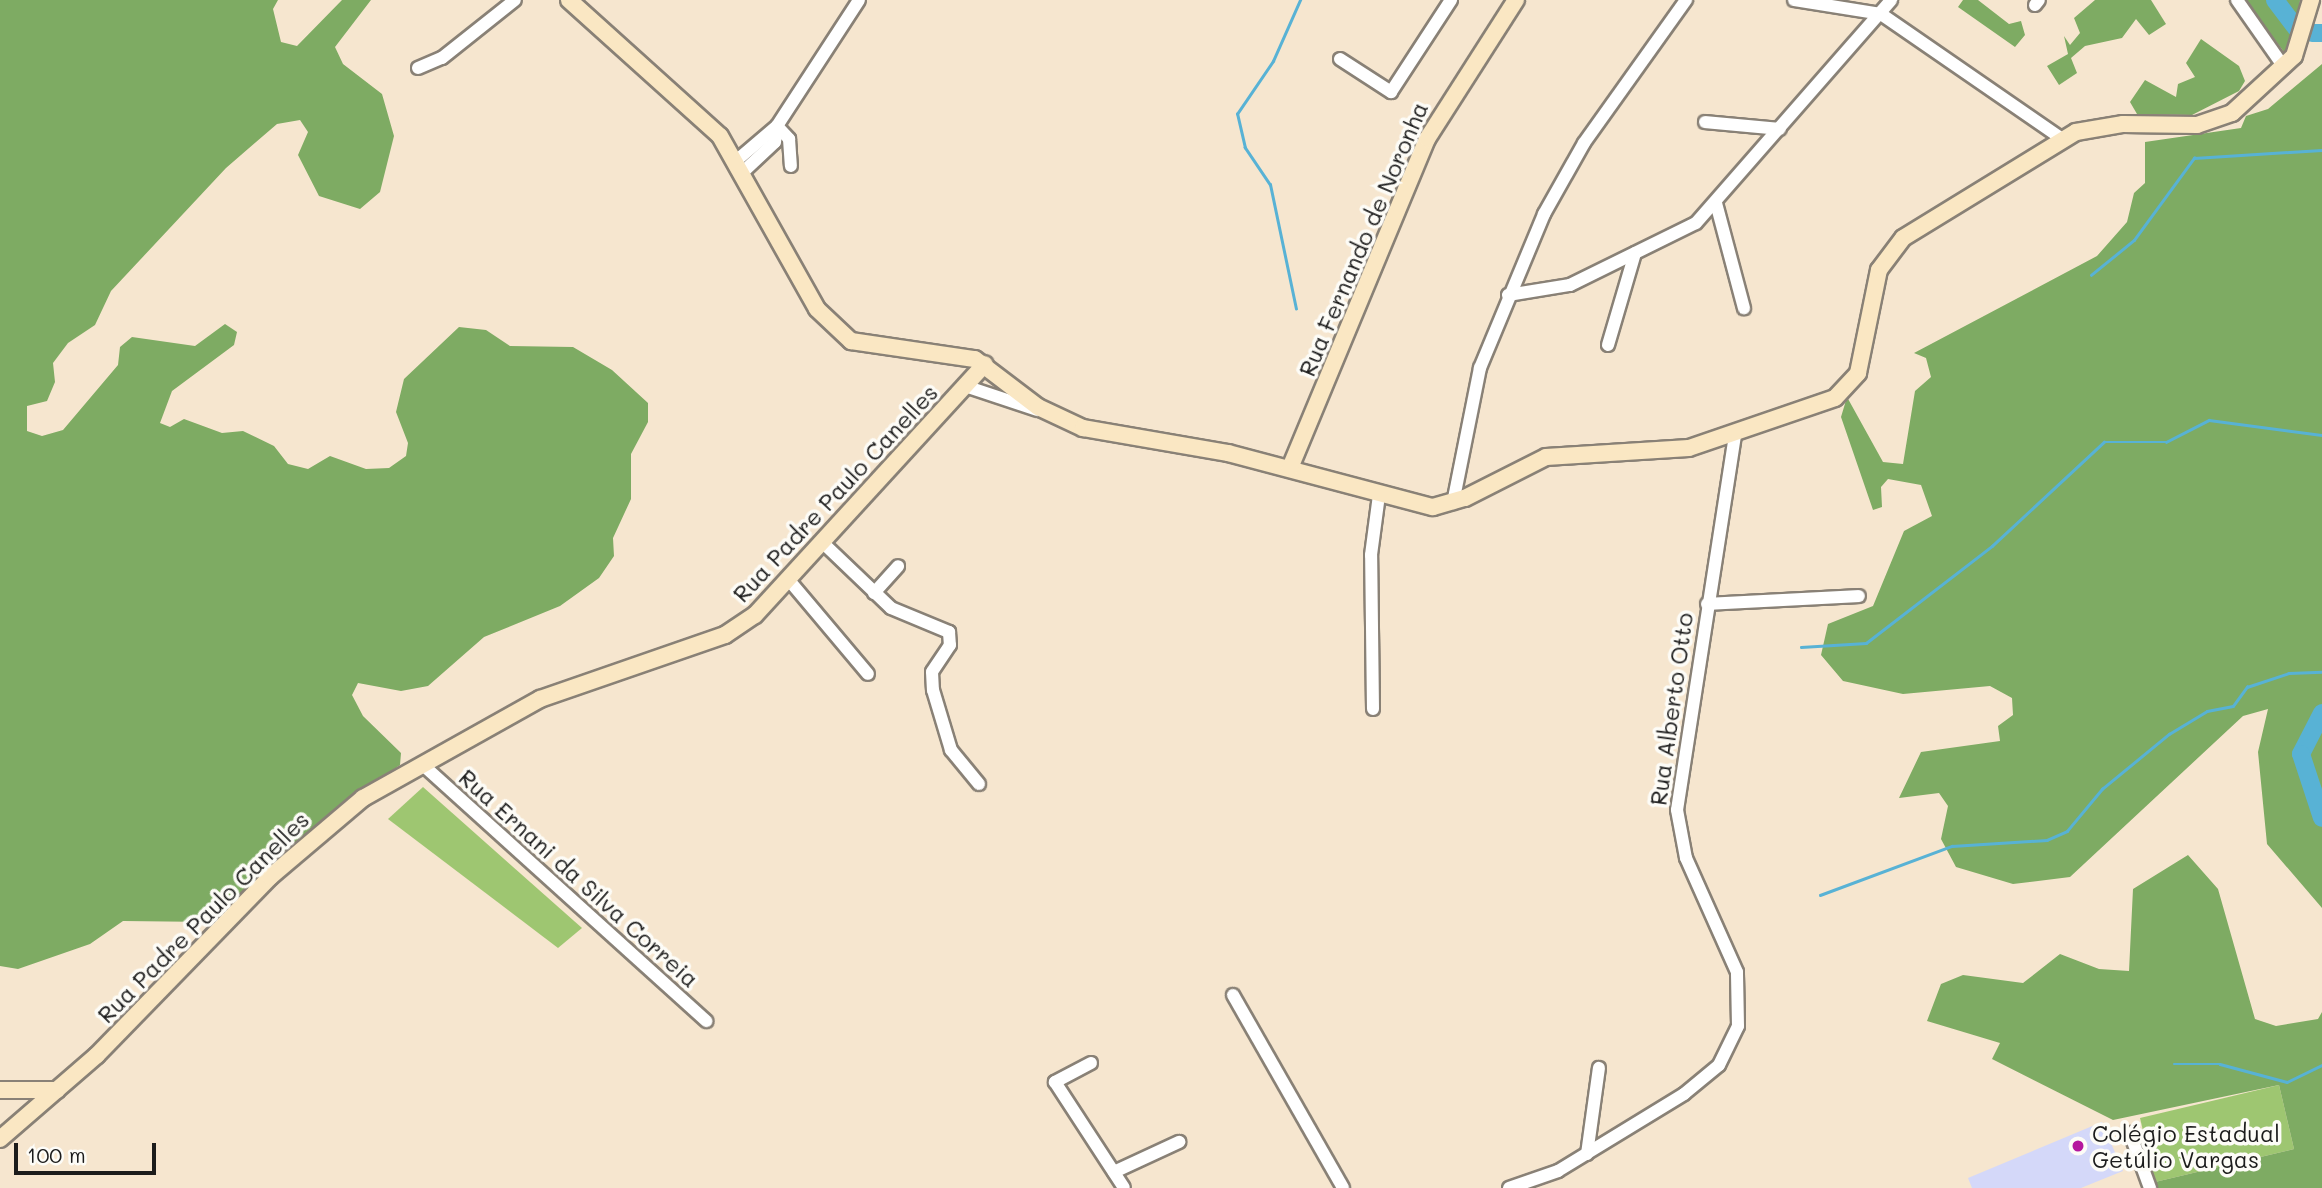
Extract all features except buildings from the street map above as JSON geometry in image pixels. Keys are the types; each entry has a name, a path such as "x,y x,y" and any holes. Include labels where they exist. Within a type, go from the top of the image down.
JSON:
{"main road":[{"path":"569,0 692,105 741,165 817,309 838,333 864,347 961,355 985,364 1051,415 1093,430 1290,468 1423,507 1453,503 1558,454 1678,450 1735,434 1846,390 1862,362 1875,283 1893,247 2062,139 2104,125 2219,119 2284,67 2301,45 2311,0"},
{"name":"Rua Fernando de Noronha","path":"1290,468 1427,139 1516,0"},
{"name":"Rua Padre Paulo Canelles","path":"0,1139 57,1090 307,843 363,799 555,692 737,628 788,579 985,364"},
{"path":"0,1090 57,1090"}],"street":[{"path":"418,68 442,58 514,0"},
{"path":"741,165 775,142 777,126 859,0"},
{"path":"1340,59 1391,92 1451,0"},
{"path":"1453,503 1473,391 1507,295 1584,144 1686,0"},
{"path":"1794,0 1881,14 2062,139"},
{"path":"1507,295 1570,285 1696,223 1891,0"},
{"path":"2237,0 2284,67"},
{"path":"1705,122 1780,129"},
{"path":"777,126 789,139 790,166"},
{"path":"1716,203 1744,308"},
{"path":"1608,345 1635,253"},
{"path":"965,386 1051,415"},
{"name":"Rua Alberto Otto","path":"1509,1188 1587,1154 1710,1074 1738,1026 1737,971 1677,825 1707,604 1735,434"},
{"path":"1373,709 1371,555 1379,495"},
{"path":"821,542 898,612 949,632 950,645 932,672 933,691 951,750 979,784"},
{"path":"874,593 898,566"},
{"path":"788,579 868,674"},
{"path":"1707,604 1859,596"},
{"name":"Rua Ernani da Silva Correia","path":"423,765 706,1021"},
{"path":"1233,995 1336,1186"},
{"path":"1091,1063 1055,1082 1124,1188"},
{"path":"1587,1154 1599,1068"},
{"path":"2130,1133 2150,1188"},
{"path":"1114,1172 1179,1142"}],"shaded area":[{"name":"Colégio Estadual Getúlio Vargas","path":"2102,1122 2123,1171 2081,1188 1972,1188 1968,1178"}],"green space":[{"path":"0,0 278,0 273,9 281,42 297,46 342,0 371,0 335,47 343,64 382,94 394,136 380,192 360,209 319,196 298,155 308,132 300,120 277,124 226,168 111,291 95,325 68,343 53,363 55,382 47,401 27,406 27,431 42,436 63,430 118,365 120,347 132,337 195,346 225,324 237,332 234,345 172,391 160,423 170,427 184,419 222,433 243,431 274,446 288,464 308,469 330,456 366,469 389,468 406,456 408,443 396,412 404,379 459,327 486,330 510,346 573,347 612,370 648,403 648,422 631,454 631,499 613,538 614,556 599,578 560,606 484,637 428,686 401,691 358,683 352,695 363,716 401,753 400,765 339,808 227,915 211,922 123,921 90,944 18,969 0,966"},
{"path":"1963,0 1978,0 2009,24 2021,21 2025,35 2015,47 1958,7"},
{"path":"2095,0 2151,0 2166,24 2149,35 2136,19 2122,38 2085,46 2071,58 2077,73 2059,85 2047,66 2068,54 2064,36 2070,45 2080,33 2074,18"},
{"path":"2245,0 2300,0 2297,35 2284,52"},
{"path":"2201,39 2239,66 2245,81 2239,91 2192,115 2137,114 2130,102 2145,80 2176,97 2178,84 2195,77 2186,63"},
{"path":"2322,64 2322,908 2267,844 2258,752 2268,709 2243,716 2070,877 2013,884 1956,867 1941,839 1948,806 1939,793 1899,798 1921,752 2000,741 1998,726 2013,715 2012,698 1990,686 1903,694 1843,681 1821,655 1828,624 1873,606 1904,531 1932,516 1921,485 1888,479 1881,487 1882,507 1873,510 1841,417 1847,397 1883,462 1903,464 1915,391 1931,377 1926,358 1914,353 2097,256 2127,222 2134,193 2145,183 2145,142 2241,128 2246,116 2268,109"},
{"path":"423,787 582,928 558,948 388,819"},
{"path":"2188,855 2218,889 2255,1019 2276,1026 2318,1019 2322,1012 2322,1188 2157,1188 2155,1182 2294,1149 2279,1085 2113,1120 1992,1059 2000,1043 1927,1021 1941,984 1963,975 2023,983 2060,954 2099,969 2129,971 2133,889"},
{"path":"2279,1085 2294,1149 2155,1182 2140,1118"}],"waterway":[{"path":"1296,309 1270,185 1245,148 1237,114 1273,61 1300,0"},
{"path":"2275,0 2296,28"},
{"path":"2312,33 2322,33"},
{"path":"2091,275 2134,240 2194,158 2322,150"},
{"path":"1801,647 1866,643 1992,546 2104,442 2166,442 2209,420 2322,435"},
{"path":"1820,895 1952,846 2047,840 2067,831 2102,789 2169,734 2207,711 2233,706 2247,687 2289,673 2322,672"},
{"path":"2322,713 2301,754 2322,818"},
{"path":"2174,1064 2220,1064 2287,1082 2322,1065"}],"place":[{"name":"Colégio Estadual Getúlio Vargas","path":"2078,1146"}]}
